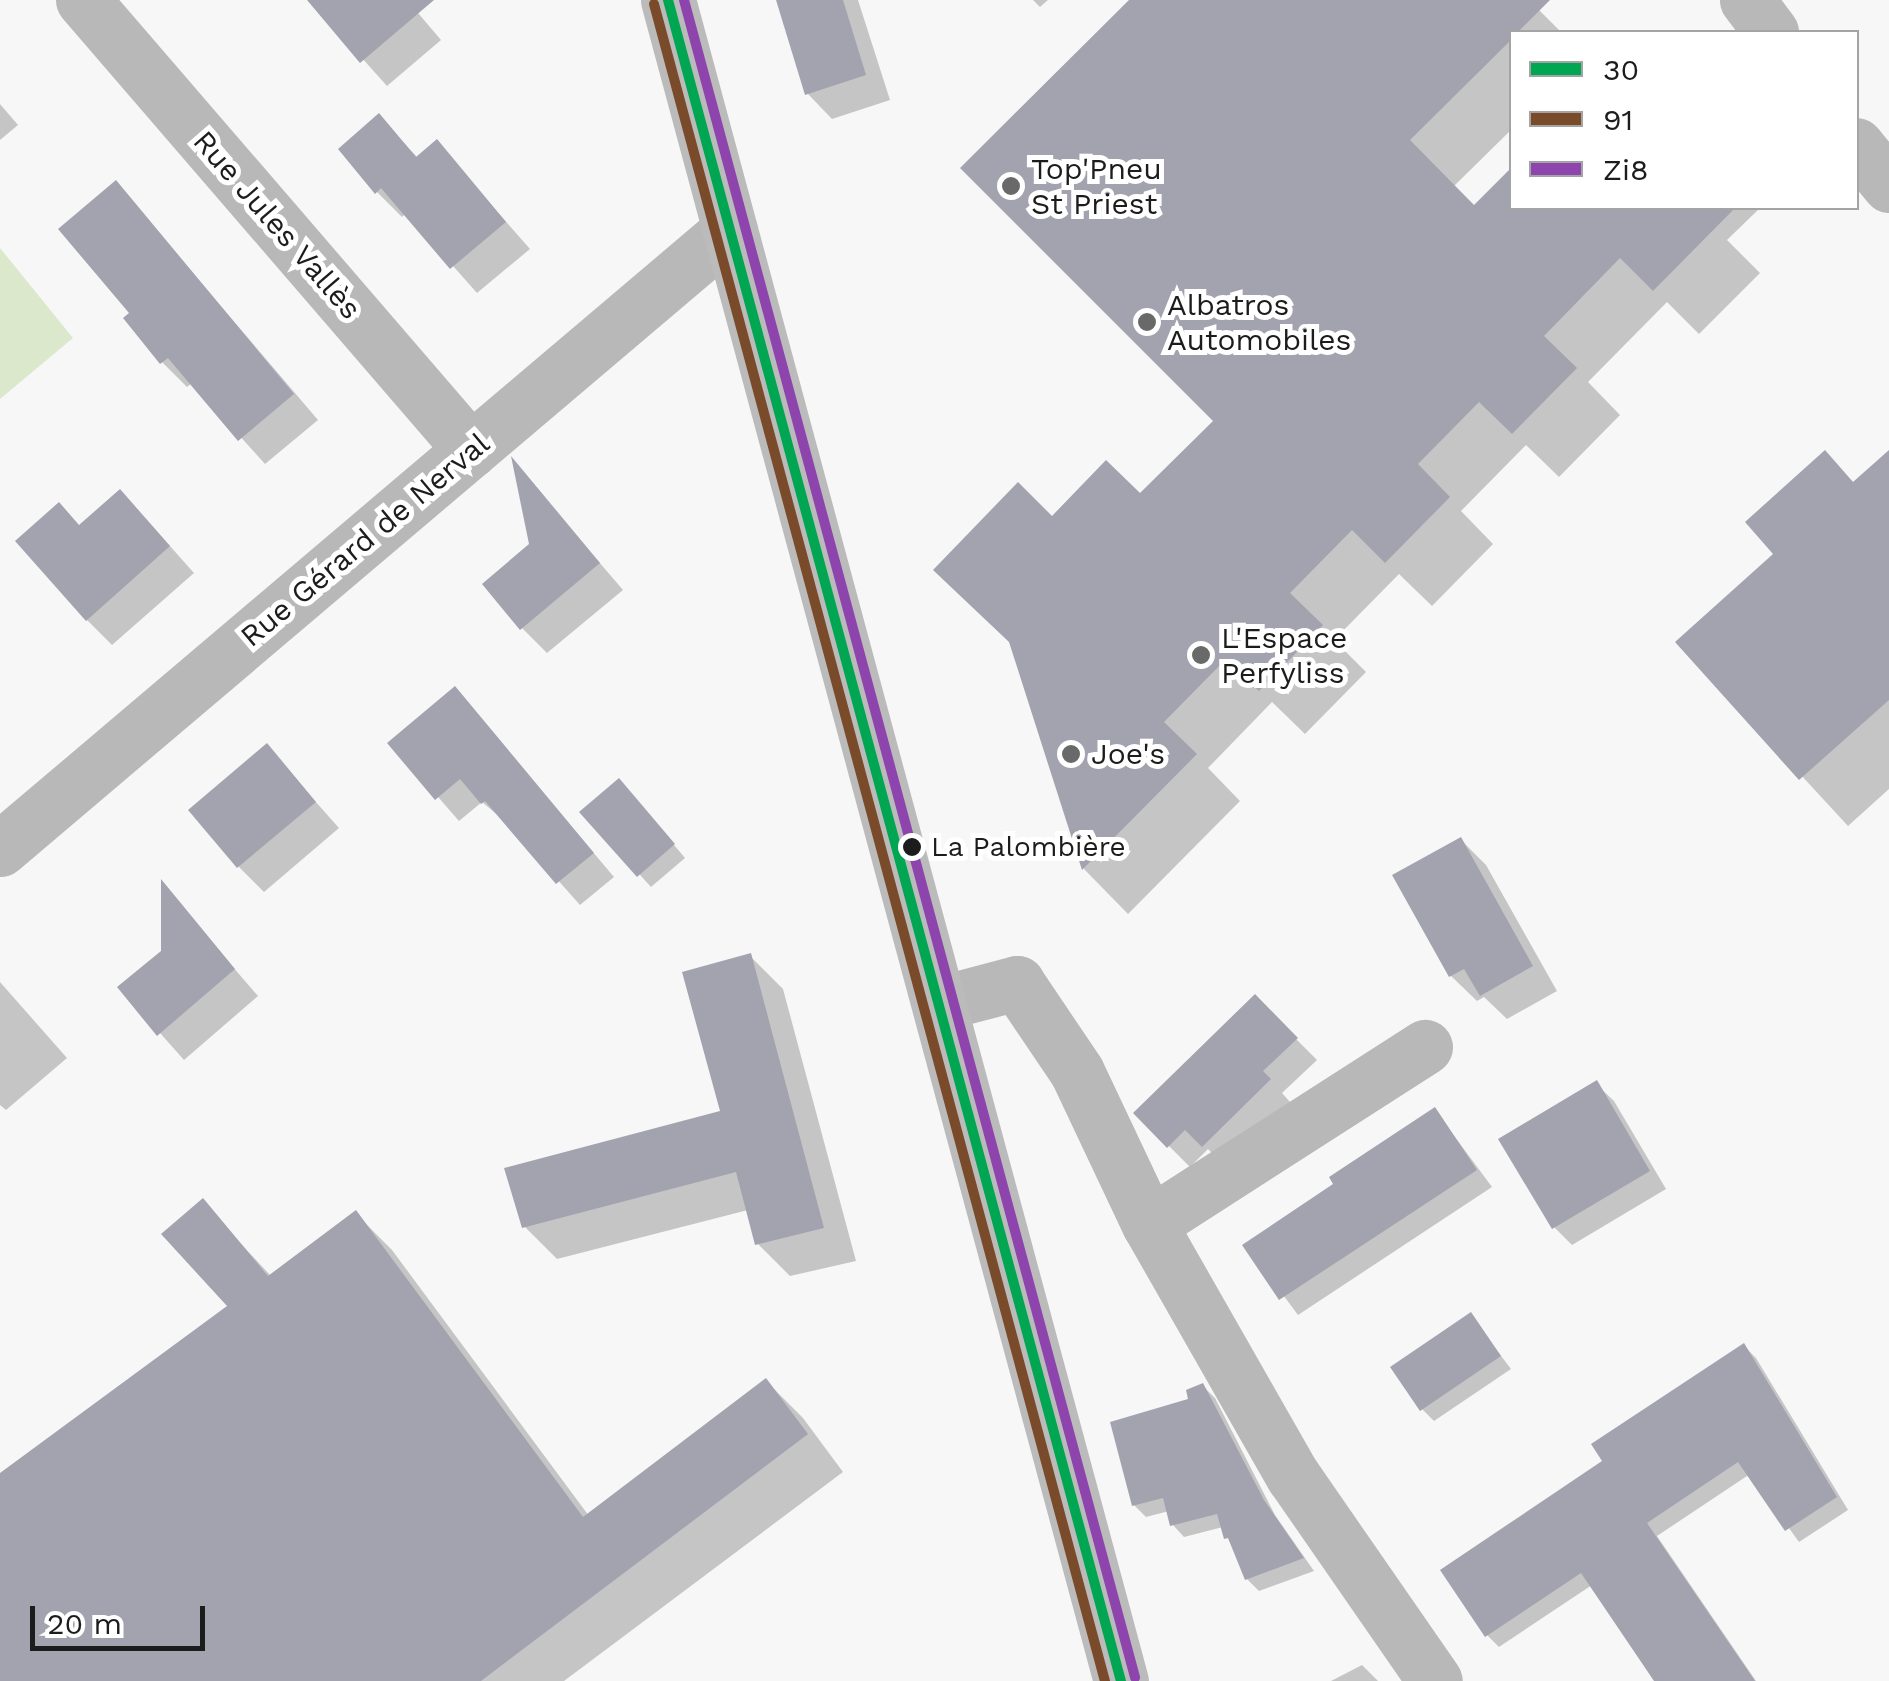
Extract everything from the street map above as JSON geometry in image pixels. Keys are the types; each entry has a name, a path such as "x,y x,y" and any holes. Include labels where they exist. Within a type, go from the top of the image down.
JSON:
{"main road":[{"path":"668,0 1121,1681"}],"street":[{"name":"Rue Jules Vallès","path":"84,0 471,450"},
{"path":"1746,0 1769,30"},
{"path":"1859,150 1889,185"},
{"name":"Rue Gérard de Nerval","path":"0,849 730,230"},
{"path":"940,1003 1017,983 1077,1072 1149,1224 1292,1476 1436,1681"},
{"path":"1149,1224 1425,1047"}],"green space":[{"path":"0,248 73,338 0,399"}],"building":[{"path":"307,0 434,0 360,63"},
{"path":"776,0 843,0 866,75 805,95"},
{"path":"1129,0 1550,0 1520,30 1509,30 1509,42 1410,140 1474,205 1509,170 1509,210 1733,210 1653,291 1620,258 1544,336 1577,368 1512,434 1479,402 1418,464 1450,497 1385,563 1352,530 1290,593 1323,625 1259,691 1226,659 1164,722 1197,754 1082,870 1009,642 933,570 1018,482 1052,516 1106,460 1140,493 1213,421 960,168"},
{"path":"379,113 416,157 437,139 506,222 450,269 381,188 375,194 338,149"},
{"path":"116,180 294,394 238,441 168,358 160,364 123,318 129,313 58,229"},
{"path":"1825,450 1853,482 1889,450 1889,700 1799,780 1675,642 1773,554 1745,522"},
{"path":"511,456 600,563 520,630 482,584 529,544"},
{"path":"120,489 170,546 86,621 15,541 59,502 79,525"},
{"path":"455,686 594,853 556,884 485,801 481,804 460,779 435,800 387,743"},
{"path":"267,743 316,802 237,868 188,810"},
{"path":"619,778 675,844 637,877 579,812"},
{"path":"1461,837 1533,966 1480,996 1464,969 1449,977 1392,875"},
{"path":"161,879 235,969 157,1036 117,987 161,951"},
{"path":"751,953 824,1228 755,1245 736,1172 522,1228 504,1168 720,1111 682,972"},
{"path":"1255,994 1298,1038 1263,1071 1271,1079 1202,1147 1185,1130 1167,1148 1133,1113"},
{"path":"1597,1080 1650,1171 1552,1229 1498,1139"},
{"path":"1435,1107 1477,1170 1279,1300 1242,1245 1333,1184 1329,1177"},
{"path":"203,1198 268,1276 356,1210 583,1517 766,1378 808,1434 481,1681 0,1681 0,1473 227,1306 161,1234"},
{"path":"1471,1312 1501,1356 1420,1411 1390,1367"},
{"path":"1744,1343 1837,1497 1785,1531 1738,1462 1647,1523 1755,1681 1654,1681 1581,1573 1485,1637 1440,1570 1602,1461 1591,1444"},
{"path":"1203,1383 1264,1500 1304,1558 1245,1580 1228,1538 1224,1539 1217,1514 1170,1526 1163,1498 1132,1506 1110,1422 1188,1399 1186,1390"}],"transit line":[{"name":"30","path":"668,0 1121,1681"},
{"name":"Zi8","path":"684,0 1135,1677"},
{"name":"91","path":"654,4 1105,1681"}],"place":[{"name":"Top'Pneu St Priest","path":"1011,186"},
{"name":"Albatros Automobiles","path":"1147,322"},
{"name":"L'Espace Perfyliss","path":"1201,655"},
{"name":"Joe's","path":"1071,754"},
{"name":"La Palombière","path":"912,847"}]}
